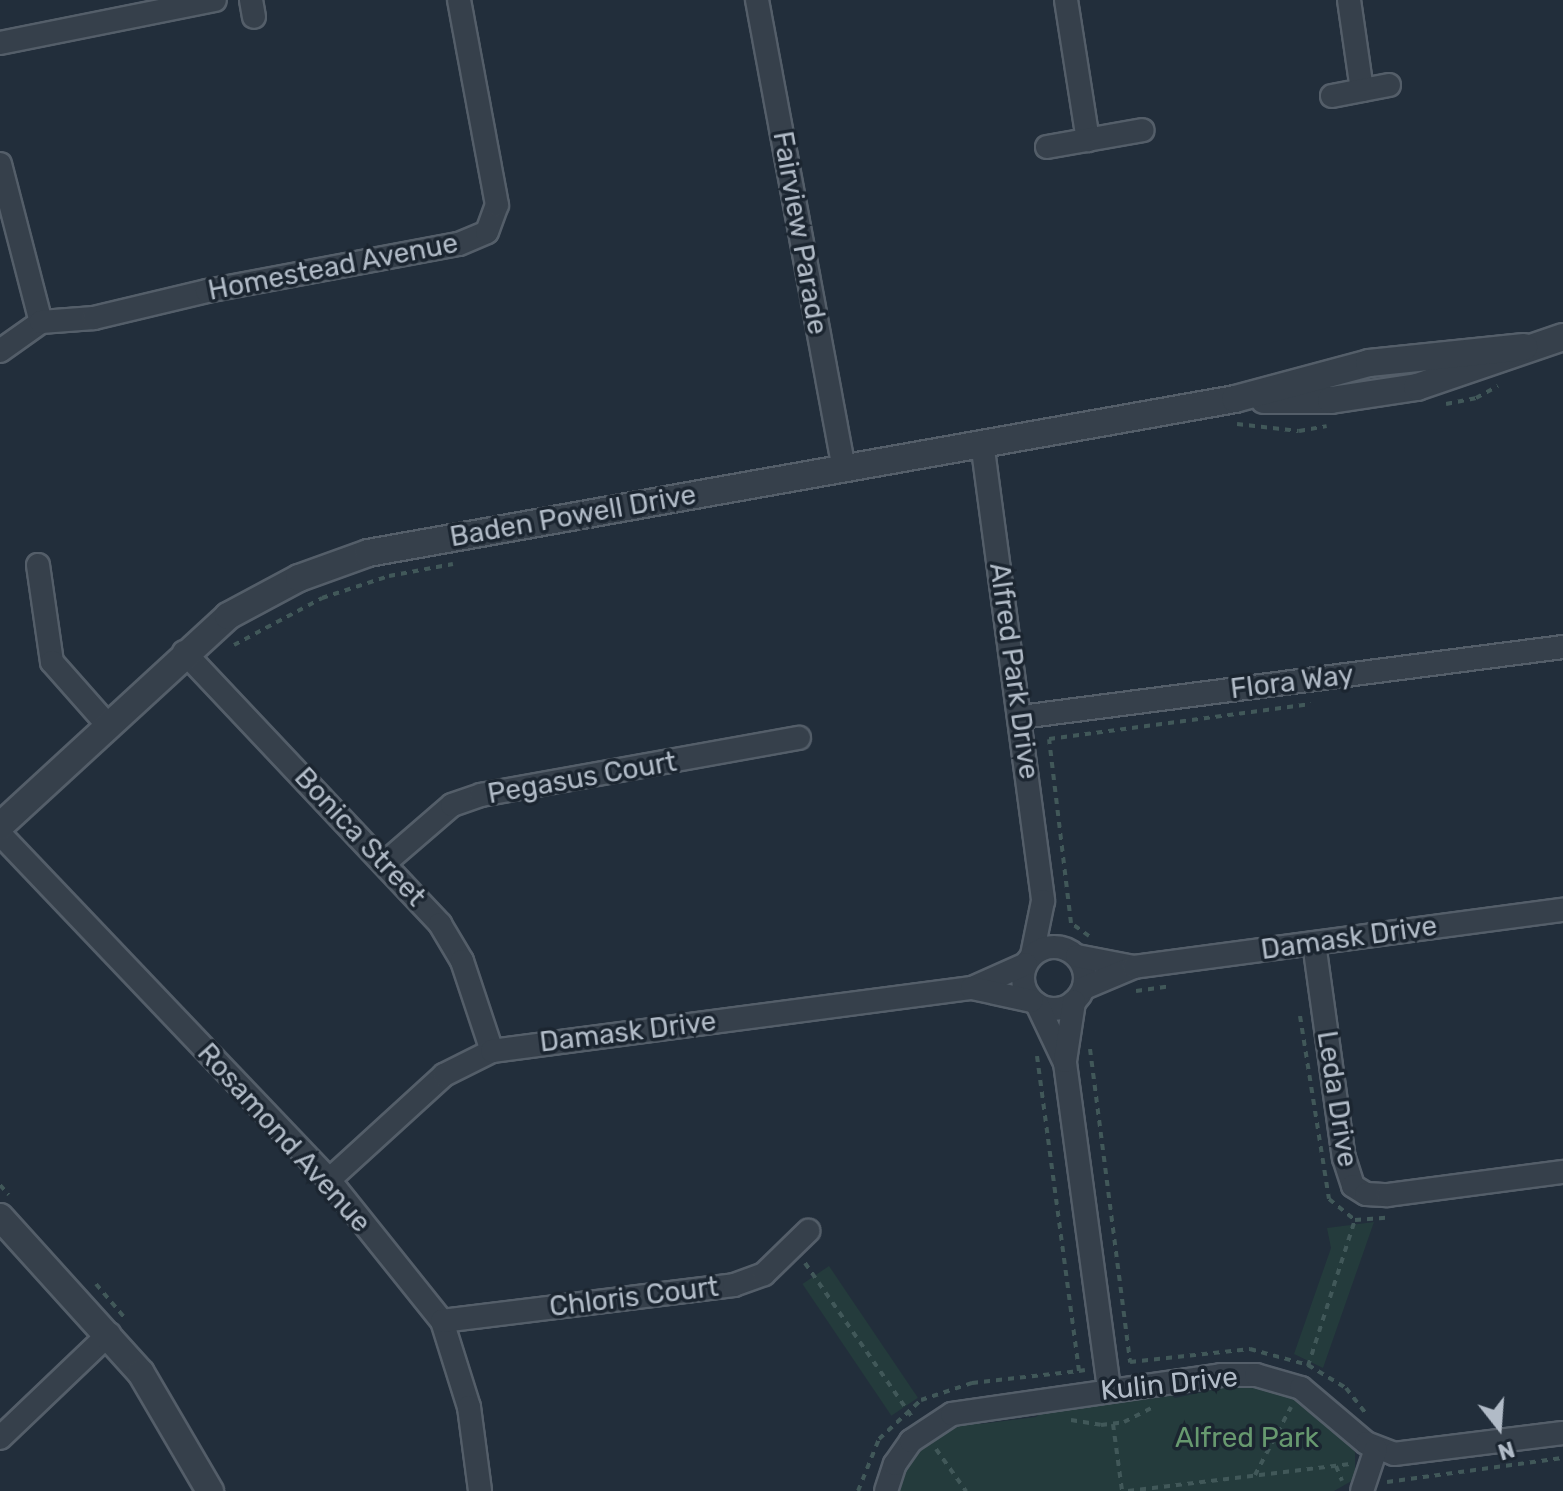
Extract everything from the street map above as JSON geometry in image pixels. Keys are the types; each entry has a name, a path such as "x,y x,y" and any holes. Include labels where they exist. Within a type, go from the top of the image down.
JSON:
{"street":[{"path":"0,43 215,0"},
{"name":"Homestead Avenue","path":"41,322 94,318 207,291 459,244 487,232 497,205 459,0"},
{"name":"Fairview Parade","path":"757,0 843,466"},
{"path":"1066,0 1088,140"},
{"path":"1349,0 1362,90"},
{"path":"1332,96 1389,85"},
{"path":"1047,147 1143,130"},
{"path":"0,164 41,322 0,351"},
{"name":"Baden Powell Drive","path":"0,826 106,723 192,660 228,616 275,591 368,553 982,442 1375,395 1457,374 1524,347 1563,337"},
{"name":"Baden Powell Drive","path":"1233,411 1369,363 1524,347"},
{"path":"1369,363 1375,395"},
{"name":"Alfred Park Drive","path":"982,442 1021,717 1043,901 1029,960"},
{"path":"38,565 52,662 106,723"},
{"name":"Flora Way","path":"1021,717 1563,647"},
{"name":"Bonica Street","path":"192,660 386,862 440,924 455,949 492,1051"},
{"name":"Pegasus Court","path":"386,862 452,805 481,795 799,738"},
{"name":"Rosamond Avenue","path":"0,834 329,1180 442,1321 469,1407 480,1491"},
{"name":"Alfred Park Drive","path":"1043,901 1074,953"},
{"name":"Damask Drive","path":"1092,983 1134,967 1563,910"},
{"name":"Leda Drive","path":"1314,943 1344,1158 1353,1186 1366,1194 1388,1195 1563,1172"},
{"path":"1065,1063 1092,983 1074,953 1050,946 1029,960 1023,983 1065,1063 1109,1390"},
{"path":"1074,953 1092,983"},
{"name":"Damask Drive","path":"329,1180 444,1075 492,1051 972,988 1029,960"},
{"path":"1035,1002 1056,1009 1092,983"},
{"name":"Damask Drive","path":"972,988 1035,1002"},
{"path":"0,1217 109,1334 168,1411 210,1491"},
{"name":"Chloris Court","path":"442,1321 734,1285 764,1274 801,1240"},
{"path":"0,1438 109,1334"},
{"name":"Kulin Drive","path":"886,1491 901,1453 918,1424 964,1410 1241,1374 1301,1388 1374,1455"},
{"path":"1362,1487 1374,1455 1414,1454 1563,1433"}],"path":[{"path":"1432,406 1476,398 1510,380"},
{"path":"1233,411 1299,431 1329,425"},
{"path":"192,660 243,639 322,598 389,576 468,562"},
{"path":"1186,984 1109,995 1092,983 1102,945 1071,923 1049,739 1314,703"},
{"path":"1088,1035 1130,1362 1250,1349 1308,1365 1346,1388 1373,1420 1374,1455 1336,1465 1125,1491 1113,1424"},
{"path":"1255,1475 1301,1388 1355,1220"},
{"path":"801,1240 918,1424 966,1491"},
{"path":"1336,1465 1338,1481 1362,1487 1563,1458"}],"green space":[{"path":"1374,1222 1323,1368 1294,1354 1331,1248 1327,1228"},
{"path":"829,1266 918,1398 891,1416 802,1284"},
{"name":"Alfred Park","path":"1245,1383 1293,1396 1329,1422 1355,1452 1355,1479 1334,1491 895,1491 913,1453 931,1435 972,1418 980,1424 1036,1417 1046,1408 1167,1392 1175,1398"}]}
